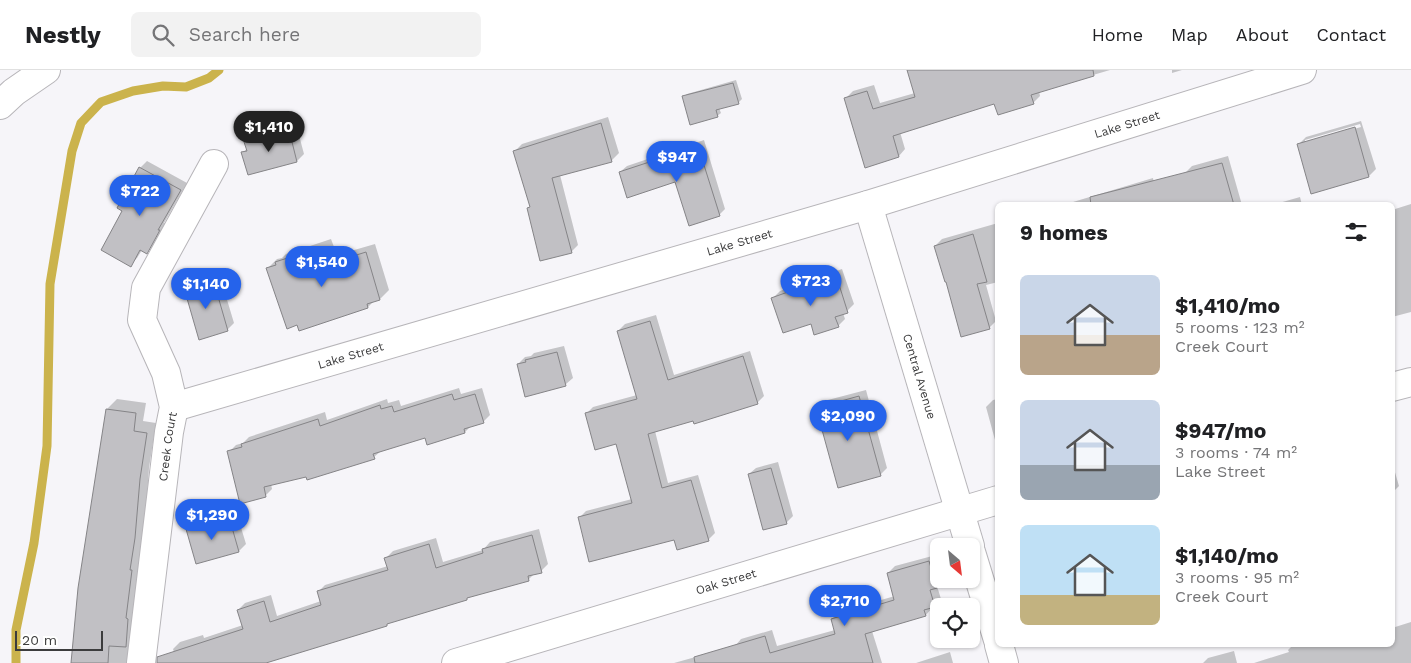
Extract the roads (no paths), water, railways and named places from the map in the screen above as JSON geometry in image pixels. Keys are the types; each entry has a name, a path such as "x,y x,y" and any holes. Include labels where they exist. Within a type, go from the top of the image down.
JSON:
{"street":[{"path":"0,105 14,92 46,70"},
{"name":"Lake Street","path":"174,407 868,205 1302,70"},
{"name":"Creek Court","path":"140,663 169,432 174,407 166,373 142,320 146,288 214,164"},
{"name":"Central Avenue","path":"868,205 967,538"},
{"path":"1395,387 1411,382"},
{"name":"Oak Street","path":"456,663 995,501"},
{"path":"980,581 995,630"},
{"path":"1000,647 1004,663"}],"waterway":[{"path":"16,663 16,630 34,543 47,446 50,284 72,151 81,123 101,102 133,91 163,86 186,87 209,78 219,70"}]}
